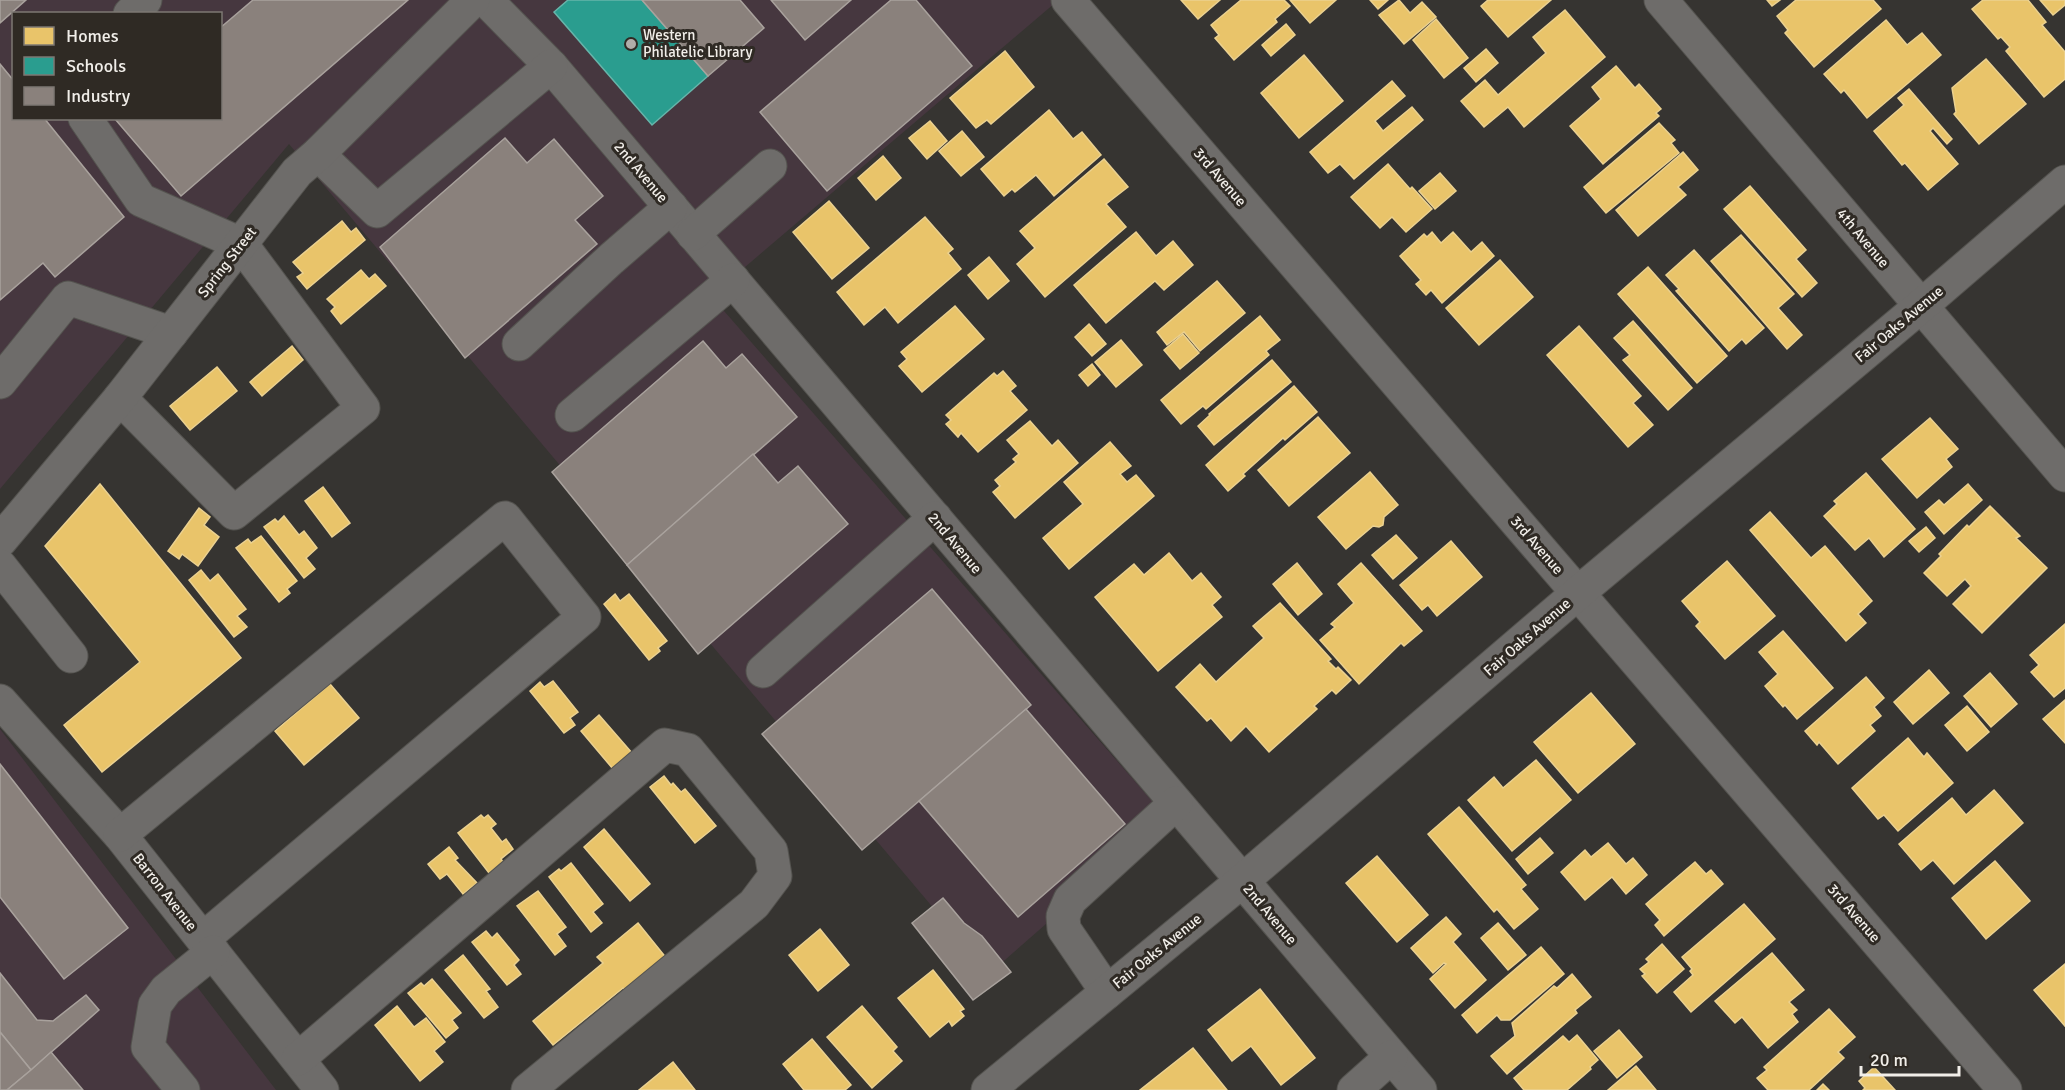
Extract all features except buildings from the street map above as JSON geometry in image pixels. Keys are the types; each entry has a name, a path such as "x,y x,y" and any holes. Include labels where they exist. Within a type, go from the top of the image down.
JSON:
{"street":[{"path":"132,12 145,0"},
{"name":"Spring Street","path":"0,541 120,398 297,172 318,154 473,0"},
{"name":"2nd Avenue","path":"486,0 551,66 1420,1090"},
{"name":"3rd Avenue","path":"1068,0 2005,1090"},
{"name":"4th Avenue","path":"1661,0 2065,475"},
{"path":"318,154 377,211 551,66"},
{"path":"85,120 141,200 241,244 363,408 234,513 120,398"},
{"path":"693,234 770,166"},
{"name":"Fair Oaks Avenue","path":"988,1090 1242,881 1578,593 1921,306 2065,182"},
{"path":"519,344 671,207"},
{"path":"572,415 733,280"},
{"path":"0,382 68,298 171,333"},
{"path":"120,835 505,518 584,617 208,946 166,990 155,1005 148,1047 183,1090"},
{"path":"763,671 935,518"},
{"path":"0,566 71,656"},
{"name":"Barron Avenue","path":"0,701 120,835 322,1090"},
{"path":"298,1059 665,745 688,750 771,851 775,876 753,904 528,1090"},
{"path":"1107,992 1064,929 1063,916 1070,900 1176,803"},
{"path":"1354,1090 1392,1057"}],"shaded area":[{"path":"0,0 1052,0 1055,3 711,296 1167,818 989,974 289,144 0,489"},
{"path":"0,729 276,1090 0,1090"}],"place":[{"name":"Western Philatelic Library","path":"631,44"}]}
